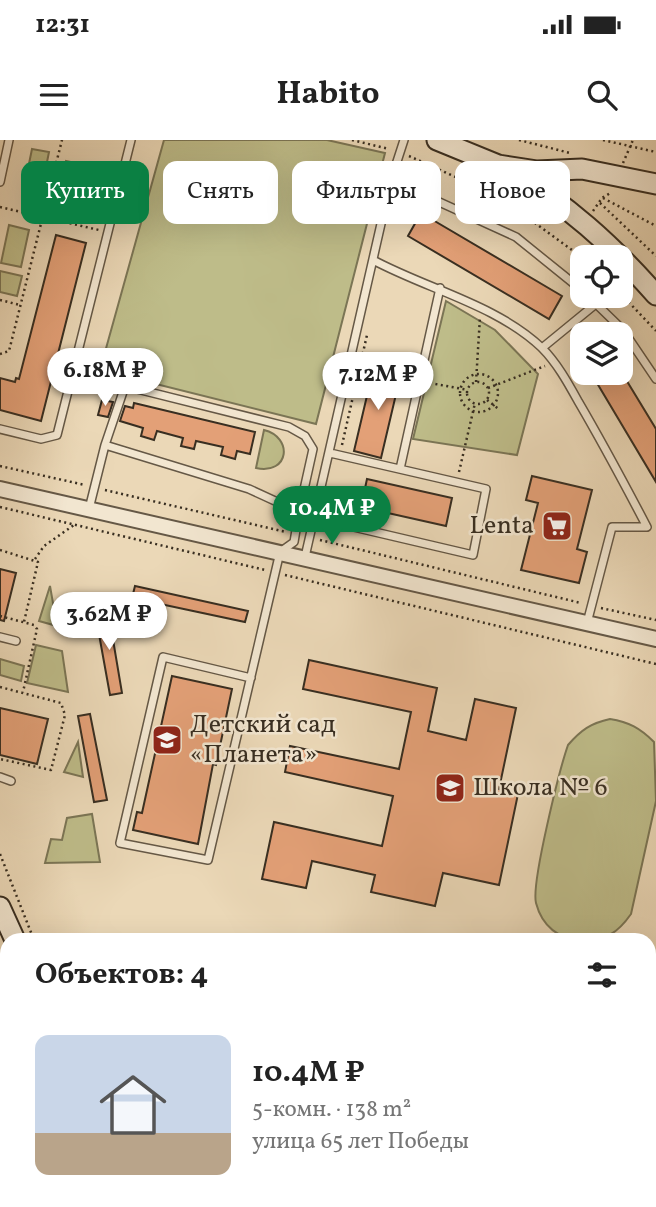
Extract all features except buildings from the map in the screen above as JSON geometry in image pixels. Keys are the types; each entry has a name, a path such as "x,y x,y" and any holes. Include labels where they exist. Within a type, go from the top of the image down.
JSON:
{"street":[{"path":"437,140 488,161"},
{"path":"570,170 618,174 656,184"},
{"path":"570,211 627,261 656,295"},
{"path":"0,489 656,639"},
{"path":"0,907 12,933"}],"lane":[{"path":"0,182 9,140"},
{"path":"0,429 41,439 57,435 131,140"},
{"path":"398,161 404,140"},
{"path":"441,203 516,237 570,281"},
{"path":"305,557 381,224"},
{"path":"373,260 440,288 542,348 555,363 598,435 647,527"},
{"path":"400,469 440,288"},
{"path":"542,348 591,308"},
{"path":"602,308 623,330 656,379"},
{"path":"89,510 105,445 125,386 289,427 305,436 313,449 294,542 281,552 208,860 120,843 163,657 251,678"},
{"path":"105,445 249,489 299,512"},
{"path":"315,518 473,555 486,489 330,453"},
{"path":"587,623 612,527 647,527 656,523"},
{"path":"0,637 16,641"},
{"path":"0,777 11,781"}],"path":[{"path":"57,161 62,140"},
{"path":"352,140 401,152 498,196 570,249"},
{"path":"603,140 656,152"},
{"path":"584,222 602,198 612,195 633,140"},
{"path":"602,198 656,226"},
{"path":"600,202 656,256"},
{"path":"0,206 21,211"},
{"path":"0,354 9,351 41,224"},
{"path":"72,224 102,231"},
{"path":"0,300 20,305"},
{"path":"633,307 656,331"},
{"path":"468,390 476,382 480,310"},
{"path":"340,455 368,333"},
{"path":"488,388 555,363"},
{"path":"477,374 487,376 496,384 497,397 493,405 485,411 472,411 463,404 460,388 464,380 477,374"},
{"path":"420,382 468,390"},
{"path":"476,382 483,382 488,388 487,400"},
{"path":"468,390 469,399 475,403 487,400"},
{"path":"487,400 499,410"},
{"path":"457,482 475,403"},
{"path":"0,466 295,535"},
{"path":"0,507 656,664"},
{"path":"320,540 325,520"},
{"path":"35,559 44,546 74,525"},
{"path":"310,538 656,620"},
{"path":"0,550 35,559"},
{"path":"24,622 38,568 35,559"},
{"path":"0,616 34,625 37,632 23,692"},
{"path":"0,687 61,703 65,709 54,765 47,770 0,759"},
{"path":"0,854 31,933"}],"shaded area":[{"path":"164,140 327,140 385,153 383,161 292,161 292,224 367,224 316,424 100,370 141,224 149,224 149,194"},
{"path":"32,149 49,152 47,161 30,161"},
{"path":"9,225 29,230 21,267 1,263"},
{"path":"0,271 22,276 17,296 0,292"},
{"path":"446,301 495,330 538,374 517,455 413,439"},
{"path":"264,430 280,440 284,454 276,466 267,469 256,468"},
{"path":"50,586 57,626 39,621"},
{"path":"36,645 62,651 68,692 27,683"},
{"path":"0,659 24,666 21,681 0,675"},
{"path":"610,719 623,722 634,726 654,742 656,801 631,914 612,933 558,933 547,925 536,903 542,850 568,745 577,735"},
{"path":"78,742 83,777 64,772"},
{"path":"92,814 100,862 45,863 51,839 62,840 67,818"}],"place":[{"name":"Lenta","path":"557,526"},
{"name":"Детский сад «Планета»","path":"167,740"},
{"name":"Школа № 6","path":"450,788"}]}
